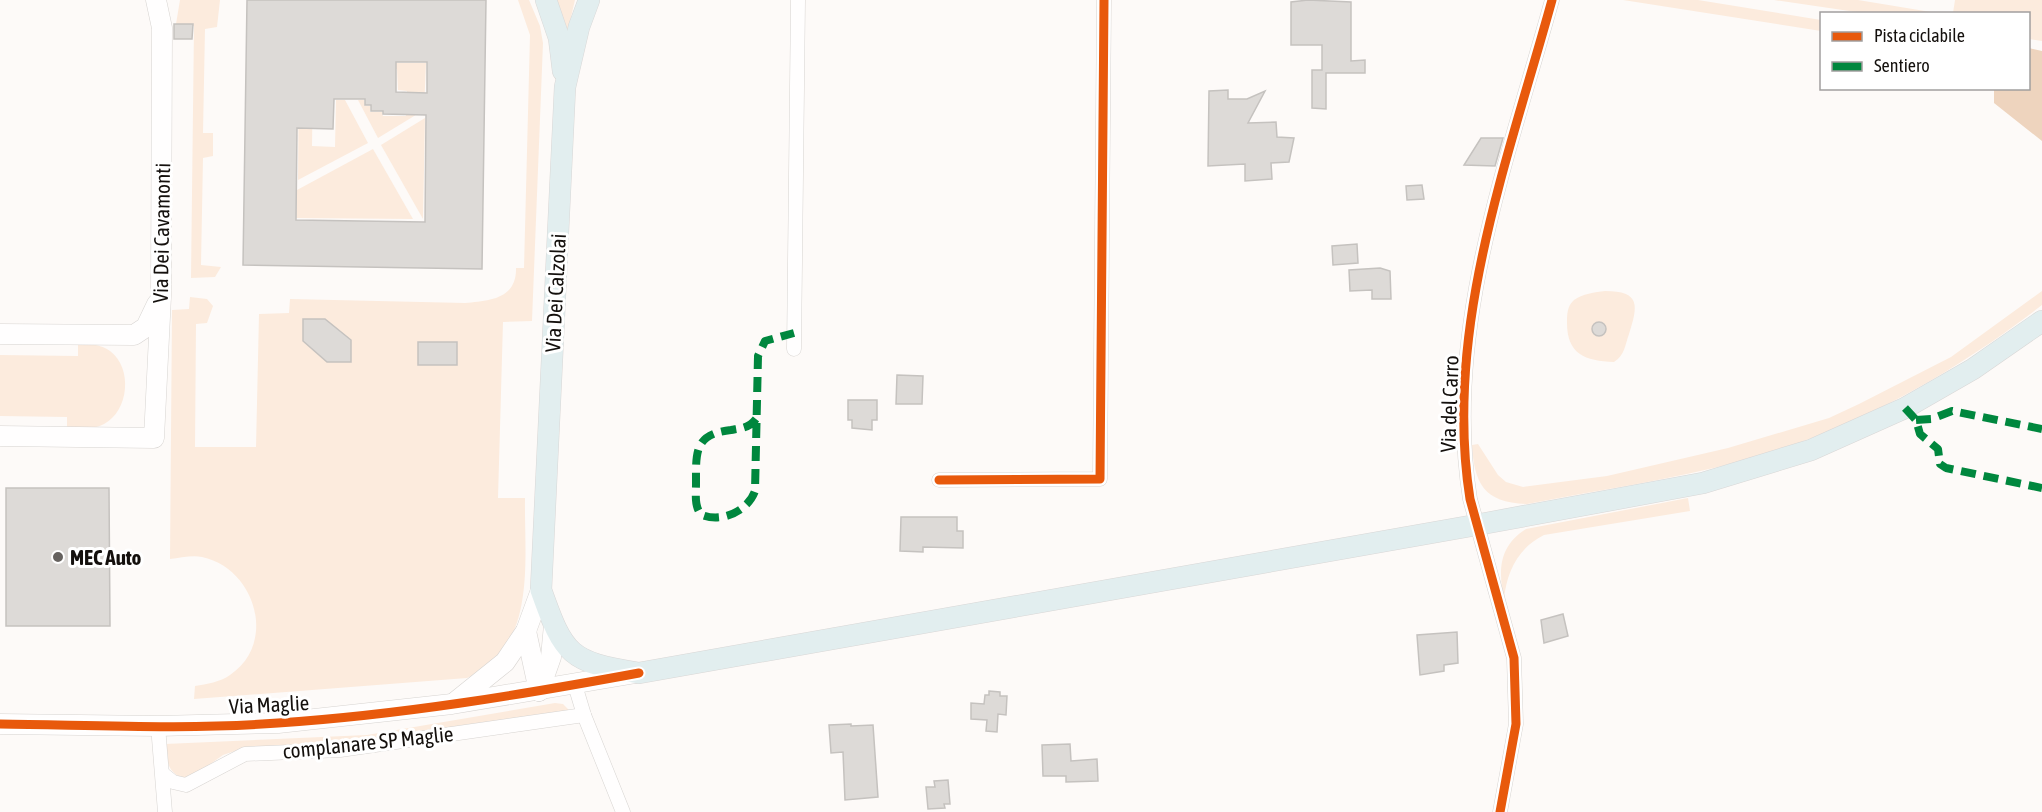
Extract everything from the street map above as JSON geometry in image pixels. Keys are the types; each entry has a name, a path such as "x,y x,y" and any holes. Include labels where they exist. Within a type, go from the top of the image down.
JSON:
{"main road":[{"path":"546,0 559,38 565,87"},
{"name":"Via Dei Calzolai","path":"541,590 565,87 579,27 589,0"},
{"path":"541,590 554,625 566,648 595,666 639,673 1476,525 1703,483 1811,450 1905,408 1973,369 2042,321"}],"street":[{"path":"156,0 162,28"},
{"path":"162,28 169,0"},
{"path":"794,349 798,0"},
{"path":"939,480 1100,479 1104,0"},
{"name":"Via del Carro","path":"1500,812 1516,724 1514,658 1476,525 1466,471 1464,423 1472,323 1490,224 1552,0"},
{"name":"Via Dei Cavamonti","path":"0,436 154,438 161,296 162,28"},
{"path":"0,334 134,335 146,327 161,296"},
{"path":"452,704 505,663 526,632 541,590"},
{"path":"539,691 550,657 554,625"},
{"path":"526,632 539,691"},
{"name":"Via Maglie","path":"0,724 158,726 278,723 452,704 639,673"},
{"path":"575,685 584,715 623,812"},
{"name":"complanare SP Maglie","path":"163,774 173,782 186,785 245,754 340,750 584,715"},
{"path":"158,726 165,812"}],"shaded area":[{"path":"180,0 220,0 217,27 205,29 203,133 213,133 213,156 203,158 201,265 221,267 215,277 191,278 194,26 176,24"},
{"path":"518,0 529,0 540,26 543,43 532,321 503,322 498,498 525,498 525,575 516,625 506,646 490,665 467,678 194,699 195,686 230,675 245,661 253,645 256,627 254,608 247,591 235,576 220,564 202,557 170,559 172,310 189,309 190,297 207,299 213,306 207,323 196,324 195,447 256,447 259,314 289,313 290,299 465,303 492,299 507,292 515,278 516,268 524,268 530,35"},
{"path":"555,0 575,0 567,34"},
{"path":"1623,0 1698,0 1820,20 1820,31"},
{"path":"1774,0 1858,0 1931,12 1856,12"},
{"path":"1955,0 2042,0 2042,41 2030,39 2030,12 1953,12"},
{"path":"2030,48 2042,51 2042,141 1994,103 1994,90 2030,90"},
{"path":"299,61 313,73 312,146 335,147 336,100 345,100 368,143 298,180"},
{"path":"381,63 426,63 424,110 378,138 358,100 364,100 365,106 370,106 370,112 382,112 383,116 406,116 407,91 398,90 397,69 381,69"},
{"path":"425,118 423,219 381,145"},
{"path":"373,149 413,219 296,218 297,190"},
{"path":"1605,291 1631,297 1635,308 1624,349 1614,362 1594,360 1580,354 1574,349 1568,334 1567,314 1572,302 1585,295"},
{"path":"2042,291 2042,305 1936,377 1861,417 1782,449 1688,474 1527,504 1512,503 1491,495 1484,488 1475,470 1472,445 1478,444 1498,475 1506,482 1523,487 1607,476 1728,448 1829,418 1951,357"},
{"path":"78,343 103,347 117,358 122,368 125,378 123,400 119,410 112,418 100,426 91,428 67,428 67,417 0,416 0,355 78,356"},
{"path":"1688,498 1690,511 1544,535 1527,547 1515,561 1504,599 1501,578 1503,559 1510,543 1526,529"},
{"path":"555,703 563,704 570,711 358,741 241,749 223,755 188,780 172,771 168,763 165,744 367,735"}],"building":[{"path":"247,0 486,0 482,269 243,265","holes":["396,62 427,62 427,93 396,92","334,99 365,99 365,105 371,105 371,111 383,111 383,114 426,115 425,222 296,220 297,128 333,129"]},
{"path":"1308,0 1351,2 1351,61 1365,60 1365,73 1326,73 1326,109 1312,108 1312,70 1322,70 1322,45 1291,45 1291,2"},
{"path":"174,24 193,24 192,39 174,39"},
{"path":"1228,90 1228,99 1247,99 1265,91 1248,123 1276,122 1277,137 1294,138 1289,162 1271,163 1272,179 1245,181 1245,164 1208,166 1209,91"},
{"path":"1481,138 1503,138 1495,166 1464,165"},
{"path":"1422,185 1424,199 1407,200 1406,186"},
{"path":"1357,244 1358,263 1333,265 1332,246"},
{"path":"1380,268 1390,271 1391,299 1372,299 1372,290 1350,291 1349,270"},
{"path":"303,319 325,319 351,340 351,362 327,362 303,341"},
{"path":"1596,322 1602,322 1606,329 1602,336 1596,336 1592,332 1592,326"},
{"path":"418,342 457,342 457,365 418,365"},
{"path":"897,375 923,376 922,404 896,404"},
{"path":"848,400 877,400 877,420 872,420 872,430 852,428 852,420 848,420"},
{"name":"MEC Auto","path":"6,488 109,488 110,626 6,626"},
{"path":"901,517 957,517 957,531 963,531 963,548 923,547 923,552 900,551"},
{"path":"1563,614 1568,636 1544,643 1541,620"},
{"path":"1457,632 1458,663 1444,665 1444,671 1420,675 1417,635"},
{"path":"989,691 1000,692 1000,696 1007,696 1006,715 998,714 997,732 986,731 987,720 971,719 971,703 984,704 985,695 989,695"},
{"path":"851,724 851,726 873,725 878,797 845,800 843,752 831,753 829,725"},
{"path":"1070,744 1071,761 1097,759 1098,781 1066,782 1066,776 1043,776 1042,745"},
{"path":"948,780 950,804 944,804 945,808 928,809 926,787 935,787 934,781"}],"marked path":[{"path":"756,419 745,427 710,436 700,446 696,463 696,496 698,509 702,515 718,517 733,514 752,498 755,491 758,356 765,341 794,333"},
{"path":"1905,408 1916,420 1920,434 1938,449 1940,464 1946,468 2042,488"},
{"path":"1916,420 1931,419 1952,411 2042,429"}],"cycle path":[{"path":"939,480 1100,479 1104,0"},
{"path":"1500,812 1516,724 1514,658 1470,499 1464,436 1465,372 1472,309 1484,246 1552,0"},
{"path":"0,724 209,726 323,719 459,703 639,673"}],"place":[{"name":"MEC Auto","path":"58,557"}]}
